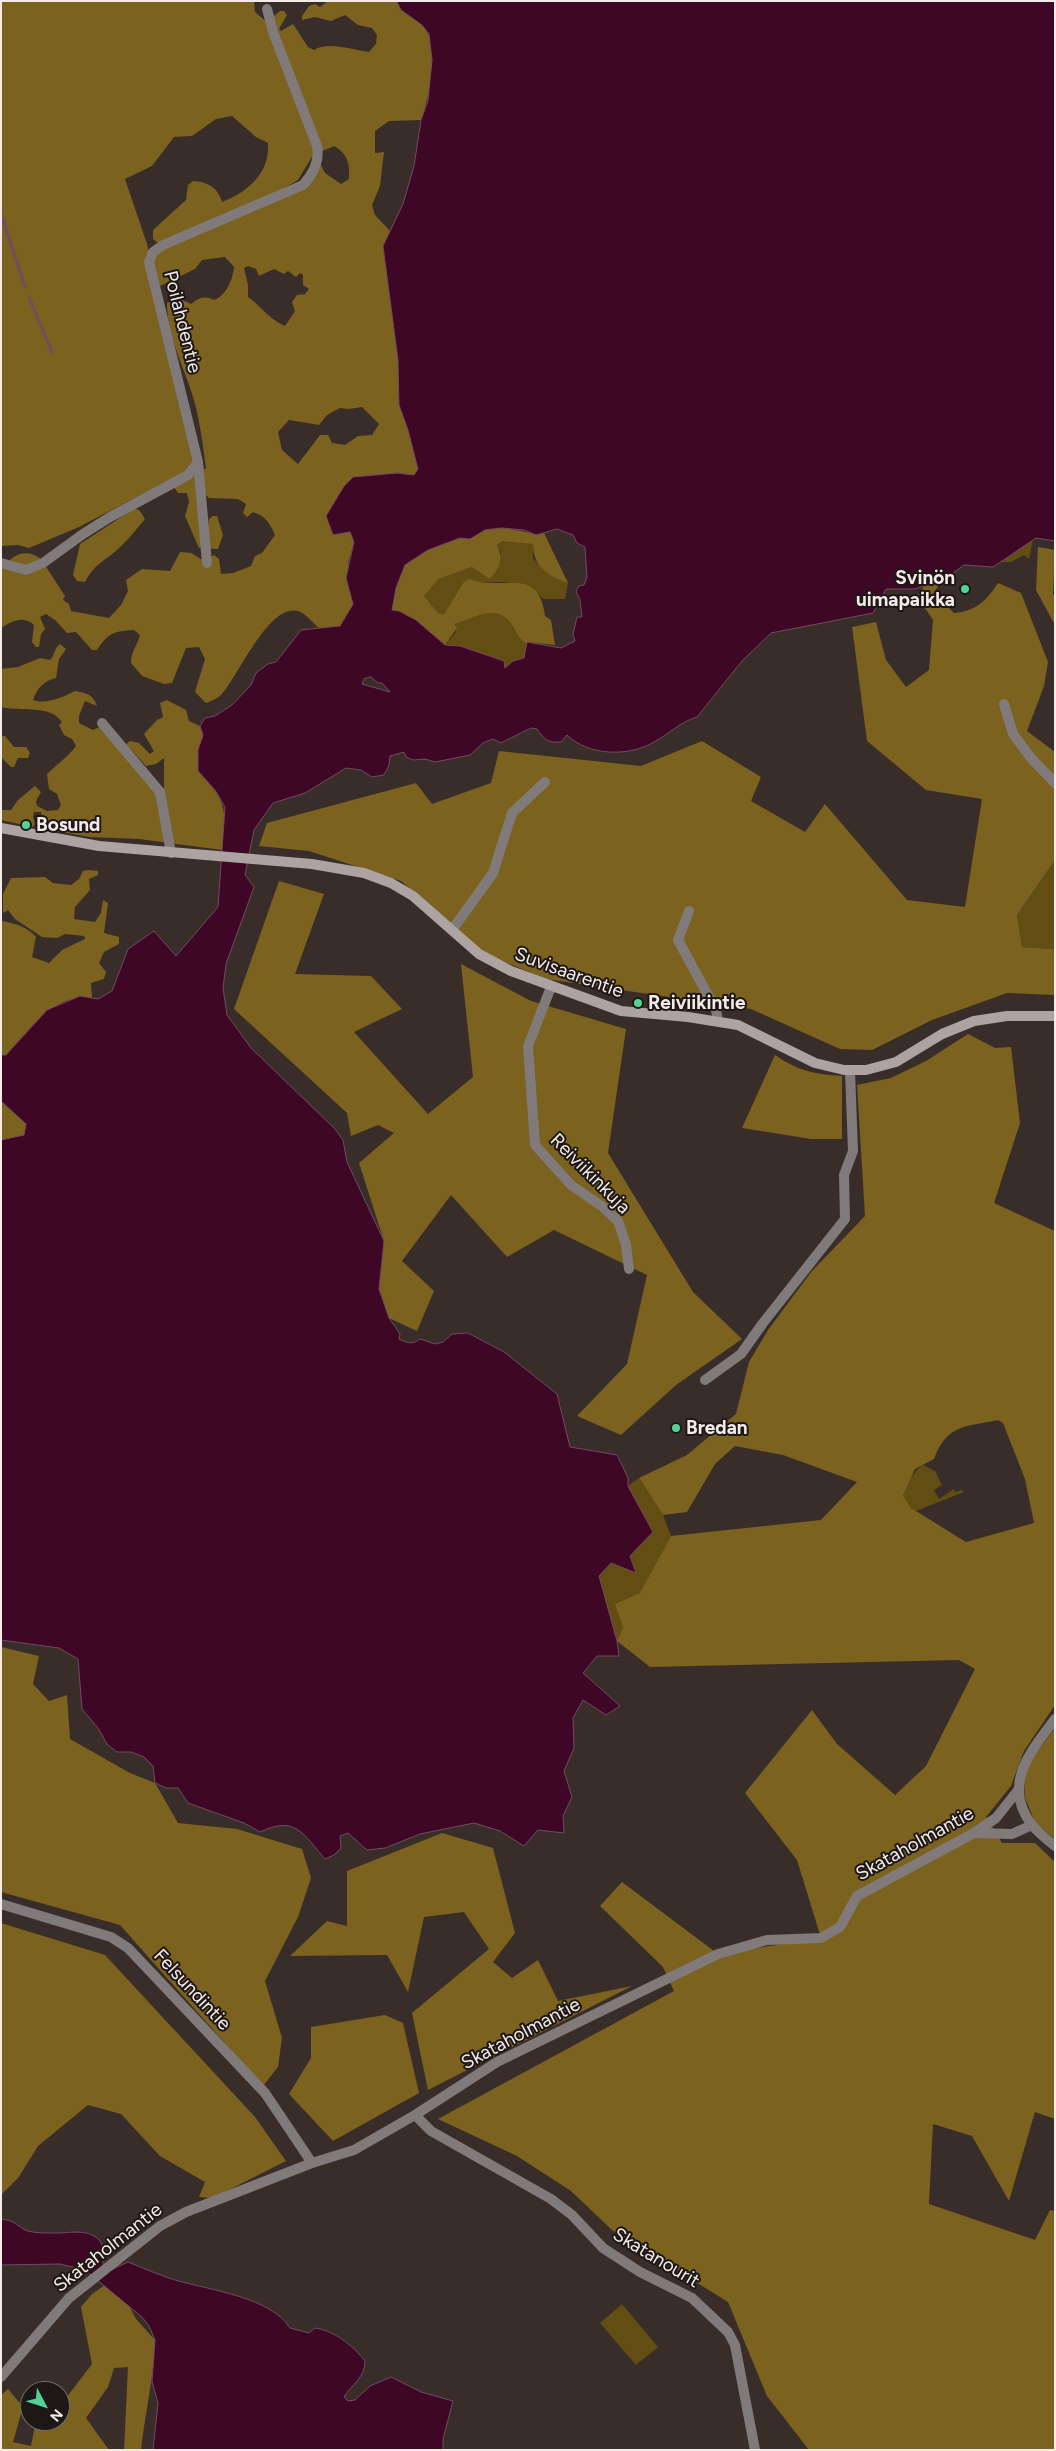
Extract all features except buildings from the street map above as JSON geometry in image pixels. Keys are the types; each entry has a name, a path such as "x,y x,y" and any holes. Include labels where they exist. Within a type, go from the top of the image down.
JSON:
{"street":[{"name":"Poilahdentie","path":"198,462 149,262 153,252 163,245 303,185 314,170 319,155 317,146 272,32 267,9"},
{"path":"1,562 26,570 43,563 110,516 188,475 198,462"},
{"path":"198,462 207,563"},
{"path":"1004,704 1013,734 1031,758 1055,782"},
{"path":"102,723 160,792 171,852"},
{"path":"452,930 492,873 512,813 546,782"},
{"name":"Suvisaarentie","path":"1,828 99,846 334,866 378,877 413,896 490,961 551,987 632,1014 718,1021 753,1031 815,1063 850,1071 866,1070 896,1062 942,1034 974,1021 1007,1016 1055,1016"},
{"path":"689,911 678,940 716,1010 718,1021"},
{"name":"Reiviikinkuja","path":"551,987 528,1046 535,1145 571,1185 603,1207 618,1221 626,1244 629,1269"},
{"path":"705,1380 741,1354 845,1219 844,1175 853,1151 850,1071"},
{"path":"1055,1719 1026,1758 1021,1771 1019,1789 1023,1808 1032,1825 1055,1846"},
{"name":"Skataholmantie","path":"1,2377 69,2298 160,2226 186,2212 312,2163 354,2150 415,2115 497,2062 718,1954 767,1940 821,1938 840,1927 858,1896 974,1833 996,1818 1019,1789"},
{"path":"974,1833 1012,1834 1032,1825"},
{"name":"Felsundintie","path":"1,1904 111,1937 128,1948 265,2093 312,2163"},
{"name":"Skatanourit","path":"415,2115 431,2131 551,2199 572,2215 603,2248 640,2272 692,2298 708,2312 728,2332 735,2345 755,2450"}],"shaded area":[{"path":"1,1 254,1 255,12 267,22 280,11 284,11 287,15 279,29 281,31 293,24 308,47 314,50 320,47 333,46 369,52 376,44 377,35 372,28 358,25 345,15 331,21 315,17 302,20 302,16 309,6 315,4 320,7 328,1 397,1 402,9 422,25 428,33 431,44 432,71 421,120 389,121 375,131 375,153 384,152 380,186 372,205 375,215 390,231 383,247 398,360 399,405 408,430 418,469 414,475 397,473 350,532 354,542 348,563 353,604 340,626 319,628 298,611 287,612 276,618 265,630 220,696 206,703 195,692 205,659 199,647 186,648 172,683 164,684 142,676 131,663 140,635 134,630 116,632 108,636 97,650 92,650 76,632 67,633 55,620 46,614 40,617 45,629 41,634 39,647 36,647 32,642 34,625 26,620 17,620 1,628 1,561 7,563 15,556 28,553 41,559 65,596 63,600 69,604 71,611 109,618 121,605 128,591 126,580 142,569 170,571 180,552 191,553 204,561 214,555 219,559 221,574 233,573 251,566 255,556 262,553 275,535 269,524 261,516 253,512 247,517 243,513 246,504 238,499 209,498 203,492 208,530 209,519 217,516 223,535 218,549 199,548 185,516 189,502 187,493 178,493 173,486 206,468 196,408 173,340 167,303 178,298 191,304 202,298 214,300 218,298 228,286 234,267 225,257 202,260 195,269 160,286 156,280 152,264 157,253 164,247 301,187 319,161 325,173 341,184 349,179 349,169 345,156 334,146 313,155 298,180 277,192 158,243 153,239 153,230 186,200 188,185 193,181 211,186 218,193 222,202 249,187 261,172 268,154 268,143 256,137 232,116 216,119 192,136 174,137 152,166 125,179 147,244 194,460 188,470 79,527 29,548 18,545 1,546","holes":["248,266 256,269 259,276 274,269 284,274 288,271 296,277 300,273 303,275 303,285 309,289 305,294 297,295 292,302 295,311 285,326 274,320 248,297 248,285 244,268","362,407 379,424 372,435 358,436 345,445 332,443 328,435 320,435 298,464 282,450 278,432 289,420 319,425 327,415 340,408"]},
{"path":"397,1 1055,1 1055,541 1036,538 993,567 964,565 942,581 914,589 886,589 873,613 771,633 742,661 697,717 685,722 644,747 621,752 597,750 576,742 567,735 561,742 550,741 537,729 531,728 501,743 493,739 483,743 470,755 435,762 425,759 413,760 406,757 404,752 390,756 389,765 384,775 372,777 361,770 346,768 305,793 273,803 254,830 245,875 254,887 226,964 223,988 227,1015 251,1048 335,1129 343,1140 347,1162 384,1241 379,1289 389,1318 400,1334 399,1339 410,1343 420,1339 435,1344 443,1342 452,1334 468,1333 504,1352 557,1394 570,1447 617,1455 628,1478 628,1486 653,1532 630,1556 636,1573 611,1563 599,1576 617,1641 619,1656 597,1656 583,1673 620,1706 606,1715 583,1700 573,1718 574,1748 564,1771 572,1797 563,1816 564,1833 538,1830 524,1846 500,1831 474,1823 420,1834 385,1848 367,1850 348,1833 340,1836 341,1848 334,1855 325,1859 304,1835 291,1826 272,1827 260,1832 244,1823 188,1803 178,1788 166,1788 155,1783 153,1766 144,1757 131,1752 117,1752 107,1744 98,1728 82,1709 78,1659 59,1648 1,1640 1,1140 24,1135 26,1124 1,1101 1,1055 6,1055 47,1010 80,996 98,999 112,991 128,949 154,931 176,956 218,907 225,807 215,790 198,771 198,750 203,735 200,726 205,718 215,716 232,705 251,685 256,673 268,664 276,662 301,630 340,626 353,604 346,578 354,542 350,532 333,535 326,516 344,486 353,477 397,473 414,475 418,469 408,430 399,405 398,360 383,246 403,204 414,166 421,120 428,101 432,60 429,34 422,25 401,10","holes":["502,528 524,530 536,535 557,529 573,535 577,543 585,547 587,577 584,585 579,586 576,591 580,600 582,617 577,617 573,634 575,641 561,648 527,642 524,658 513,661 505,668 504,661 460,646 445,645 416,620 399,611 392,610 396,588 405,565 428,550 460,538 470,539 485,530","371,677 378,683 382,683 390,692 362,684 364,679"]},
{"path":"135,508 140,511 145,519 122,546 96,566 85,582 77,581 73,575 80,544"},
{"path":"502,528 544,533 568,583 554,577 543,569 536,558 533,544 502,541 497,545 500,564 489,579 472,567 439,579 424,596 438,613 444,614 463,583 469,579 481,582 527,585 535,590 541,600 545,616 551,620 555,645 528,642 527,644 520,638 506,618 500,614 493,613 454,624 457,628 445,645 416,620 392,611 396,588 405,565 428,550 460,538 470,539 485,530"},
{"path":"1033,539 1029,559 1024,555 1011,562 1001,562"},
{"path":"510,540 533,544 533,558 553,576 568,583 565,599 543,599 527,587 506,582 463,583 444,614 438,613 424,596 439,579 472,567 489,579 501,553 497,545 502,541"},
{"path":"1038,547 1055,550 1053,595 1055,595 1055,625 1036,590"},
{"path":"405,565 445,645 456,632 454,624 493,613 500,614 506,618 520,638 527,644 521,678 396,636 387,594"},
{"path":"942,581 932,595 930,604 948,607 954,613 968,610 980,604 998,583 1021,593 1048,662 1044,686 1027,731 1055,752 1055,860 1017,915 1022,947 1055,949 1055,995 1007,993 932,1020 872,1050 840,1049 751,1009 546,979 481,952 401,881 309,851 259,846 267,823 416,783 432,804 491,783 499,751 641,766 702,741 761,777 751,801 805,832 825,804 907,900 965,907 982,799 926,790 867,741 852,627 876,622 886,660 906,687 929,670 933,620 917,596 924,586"},
{"path":"60,644 66,649 59,659 56,678 42,686 33,700 49,701 75,691 89,695 97,706 85,701 79,716 79,723 93,730 101,726 164,789 164,758 156,764 146,766 126,744 130,741 139,743 150,754 154,751 144,734 157,720 163,717 160,703 167,700 186,710 189,721 200,726 203,735 198,750 198,771 215,791 223,807 222,850 139,839 90,837 49,830 44,827 41,812 34,812 35,824 33,827 1,820 1,810 11,810 18,800 35,786 41,792 36,801 37,806 47,811 58,810 61,805 57,794 49,789 47,774 76,746 72,739 64,735 59,725 62,722 57,716 42,711 1,707 1,669 18,667 40,658 50,660"},
{"path":"1,736 5,736 14,747 26,747 30,753 28,758 18,758 14,767 11,767 1,757"},
{"path":"1055,860 1055,949 1022,947 1017,915"},
{"path":"83,871 98,871 98,875 89,879 90,890 75,907 74,919 95,922 101,913 103,900 108,903 104,933 119,937 119,944 104,952 99,963 106,972 104,979 91,983 92,999 79,998 66,1001 55,1007 34,1024 6,1055 1,1055 1,921 20,926 36,937 32,957 49,963 62,950 85,939 84,936 65,934 57,938 42,937 15,919 8,910 4,913 3,894 11,878 45,877 53,883 71,885 79,879"},
{"path":"279,881 324,894 295,974 371,976 402,1009 354,1032 428,1114 473,1077 461,964 531,1001 626,1029 608,1153 693,1292 742,1339 676,1385 621,1435 577,1416 627,1364 647,1275 554,1230 507,1257 451,1195 402,1261 434,1291 417,1331 389,1318 379,1289 384,1241 359,1163 394,1133 378,1125 351,1136 347,1113 234,1009"},
{"path":"968,1034 995,1048 1011,1047 1020,1123 994,1203 1055,1231 1055,1705 1024,1751 1011,1786 986,1817 1002,1843 1035,1843 1055,1862 1055,2119 1035,2112 1009,2201 972,2136 933,2124 929,2204 1035,2240 1050,2210 1055,2211 1055,2450 809,2450 767,2396 728,2302 612,2230 571,2191 517,2156 438,2119 674,1991 663,1967 600,1906 622,1882 718,1954 821,1938 797,1860 745,1793 812,1710 837,1744 895,1795 926,1766 975,1669 959,1660 650,1667 617,1641 623,1627 615,1604 640,1593 671,1536 821,1520 857,1482 783,1455 735,1446 715,1464 687,1512 663,1515 639,1478 687,1455 736,1414 749,1362 768,1330 812,1271 865,1216 857,1085 891,1078 926,1061","holes":["998,1420 1003,1423 1025,1479 1034,1523 966,1542 911,1508 903,1495 915,1469 934,1459 939,1448 951,1433 976,1424"]},
{"path":"775,1055 791,1065 807,1071 842,1076 842,1139 811,1139 742,1128"},
{"path":"1,1101 26,1124 24,1135 1,1140"},
{"path":"923,1465 935,1471 942,1485 934,1490 939,1499 954,1489 955,1492 962,1490 964,1492 916,1511 911,1508 903,1495 916,1470"},
{"path":"639,1478 663,1515 671,1536 623,1627 617,1641 619,1656 597,1656 594,1660 576,1599 610,1499"},
{"path":"1,1647 39,1656 33,1684 49,1701 67,1695 70,1739 130,1773 155,1783 178,1823 237,1829 302,1849 311,1878 298,1917 265,1981 282,2038 278,2067 263,2086 120,1925 1,1892"},
{"path":"1055,1728 1055,1839 1036,1824 1025,1798 1024,1781 1028,1764"},
{"path":"442,1833 493,1848 515,1933 493,1962 512,1978 538,1960 558,2001 632,1986 428,2090 412,2013 489,1949 464,1912 424,1917 408,1992 387,1955 290,1956 327,1921 347,1926 347,1871"},
{"path":"1,1923 105,1955 255,2117 286,2161 213,2198 199,2197 205,2182 160,2156 121,2114 88,2105 38,2146 18,2178 1,2195"},
{"path":"385,2015 403,2023 419,2093 333,2141 289,2094 311,2058 311,2027"},
{"path":"1,2219 12,2222 31,2232 77,2232 90,2234 100,2241 103,2250 104,2267 113,2269 128,2262 175,2280 221,2291 254,2302 281,2317 290,2328 309,2333 315,2328 329,2332 349,2344 365,2361 363,2372 344,2397 348,2401 355,2400 370,2386 391,2377 421,2392 453,2401 443,2439 443,2450 153,2450 158,2403 152,2382 155,2340 149,2326 142,2317 85,2270 60,2264 1,2265"},
{"path":"105,2285 128,2304 136,2319 155,2340 153,2368 141,2450 124,2450 128,2367 114,2368 108,2387 86,2418 109,2450 1,2450 1,2395 8,2389 20,2403 20,2418 13,2442 31,2446 34,2431 70,2431 70,2393 92,2364 81,2307 92,2294"},
{"path":"622,2304 658,2347 636,2365 600,2323"}],"waterway":[{"path":"1,214 25,287"},
{"path":"29,297 52,352"}],"place":[{"name":"Svinön uimapaikka","path":"965,589"},
{"name":"Bosund","path":"26,825"},
{"name":"Reiviikintie","path":"638,1003"},
{"name":"Bredan","path":"676,1428"}]}
